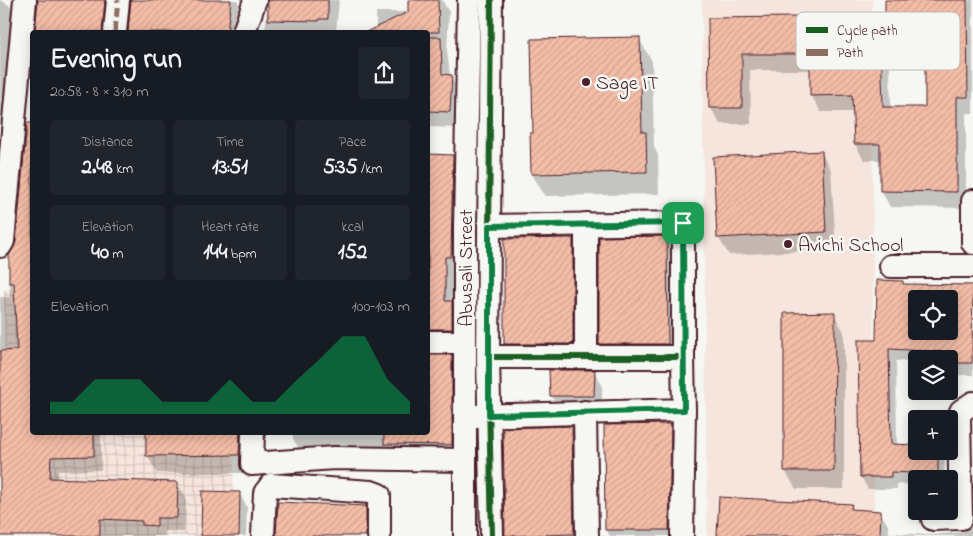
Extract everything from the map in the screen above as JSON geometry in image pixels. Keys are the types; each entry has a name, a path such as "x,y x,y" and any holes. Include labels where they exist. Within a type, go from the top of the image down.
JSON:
{"street":[{"path":"0,246 3,241 25,0"},
{"path":"115,30 118,0"},
{"path":"245,30 256,0"},
{"name":"Abusali Street","path":"465,536 464,342 469,0"},
{"path":"492,0 488,357 492,536"},
{"path":"973,201 973,243"},
{"path":"489,226 683,223 684,410 682,536"},
{"path":"586,224 586,356"},
{"path":"891,266 973,266"},
{"path":"430,342 464,342"},
{"path":"488,357 683,357"},
{"path":"967,518 960,418 961,411 973,403"},
{"path":"465,416 684,410"},
{"path":"585,412 587,536"},
{"path":"250,536 252,435"},
{"path":"252,464 334,458 465,460"},
{"path":"334,458 334,490"},
{"path":"263,536 266,493 270,485 371,492 379,495 380,536"}],"shaded area":[{"name":"Avichi School","path":"702,0 872,0 872,12 796,12 796,70 872,70 874,536 707,536"},
{"path":"30,288 30,435 234,435 233,536 5,536 4,290"}],"building":[{"path":"38,0 105,0 102,30 35,30"},
{"path":"131,0 231,0 227,30 128,30"},
{"path":"328,0 328,19 319,19 319,21 268,20 268,1"},
{"path":"408,0 438,0 439,32 430,32 430,30 370,30 408,12"},
{"path":"885,0 967,0 968,97 957,97 957,192 880,191 880,144 854,144 852,95 810,96 810,70 882,70 883,107 925,107 925,70 960,70 960,12 885,12"},
{"path":"796,17 796,54 742,54 742,108 709,108 708,18"},
{"path":"430,37 441,37 442,74 452,75 450,112 430,111"},
{"name":"Sage IT","path":"640,37 642,132 646,132 647,172 531,174 530,133 533,133 531,39"},
{"path":"27,123 30,123 30,435 94,435 94,456 51,457 50,478 178,482 177,518 157,518 157,526 142,525 142,521 100,519 100,536 0,536 0,351 17,350 14,283 9,283 9,255 16,242"},
{"path":"822,151 826,232 717,238 713,157"},
{"path":"430,154 453,155 451,257 445,257 445,301 452,301 452,329 430,329"},
{"path":"667,236 668,344 599,344 599,237"},
{"path":"573,238 573,344 504,344 504,239"},
{"path":"877,280 903,281 903,284 973,285 972,363 958,363 958,350 889,349 891,444 908,445 908,460 938,460 938,470 891,472 891,477 860,477 858,340 876,340"},
{"path":"835,312 834,471 784,471 784,313"},
{"path":"430,355 452,355 452,445 384,444 384,435 430,435"},
{"path":"549,370 595,370 594,396 550,396"},
{"path":"671,424 669,530 605,530 604,425"},
{"path":"572,426 574,534 505,536 503,428"},
{"path":"146,435 240,435 239,455 146,456"},
{"path":"202,491 240,492 239,536 201,536"},
{"path":"719,497 852,504 851,509 881,511 880,536 717,536"},
{"path":"278,502 366,506 366,536 276,536"}],"marked path":[{"path":"115,30 118,0"}],"cycle path":[{"path":"491,0 488,357 492,536"},
{"path":"488,357 683,357 683,223 489,226"}],"place":[{"name":"Sage IT","path":"586,82"},
{"name":"Avichi School","path":"788,244"}],"route":[{"path":"683,223 684,410 489,415 489,226 683,223"}]}
